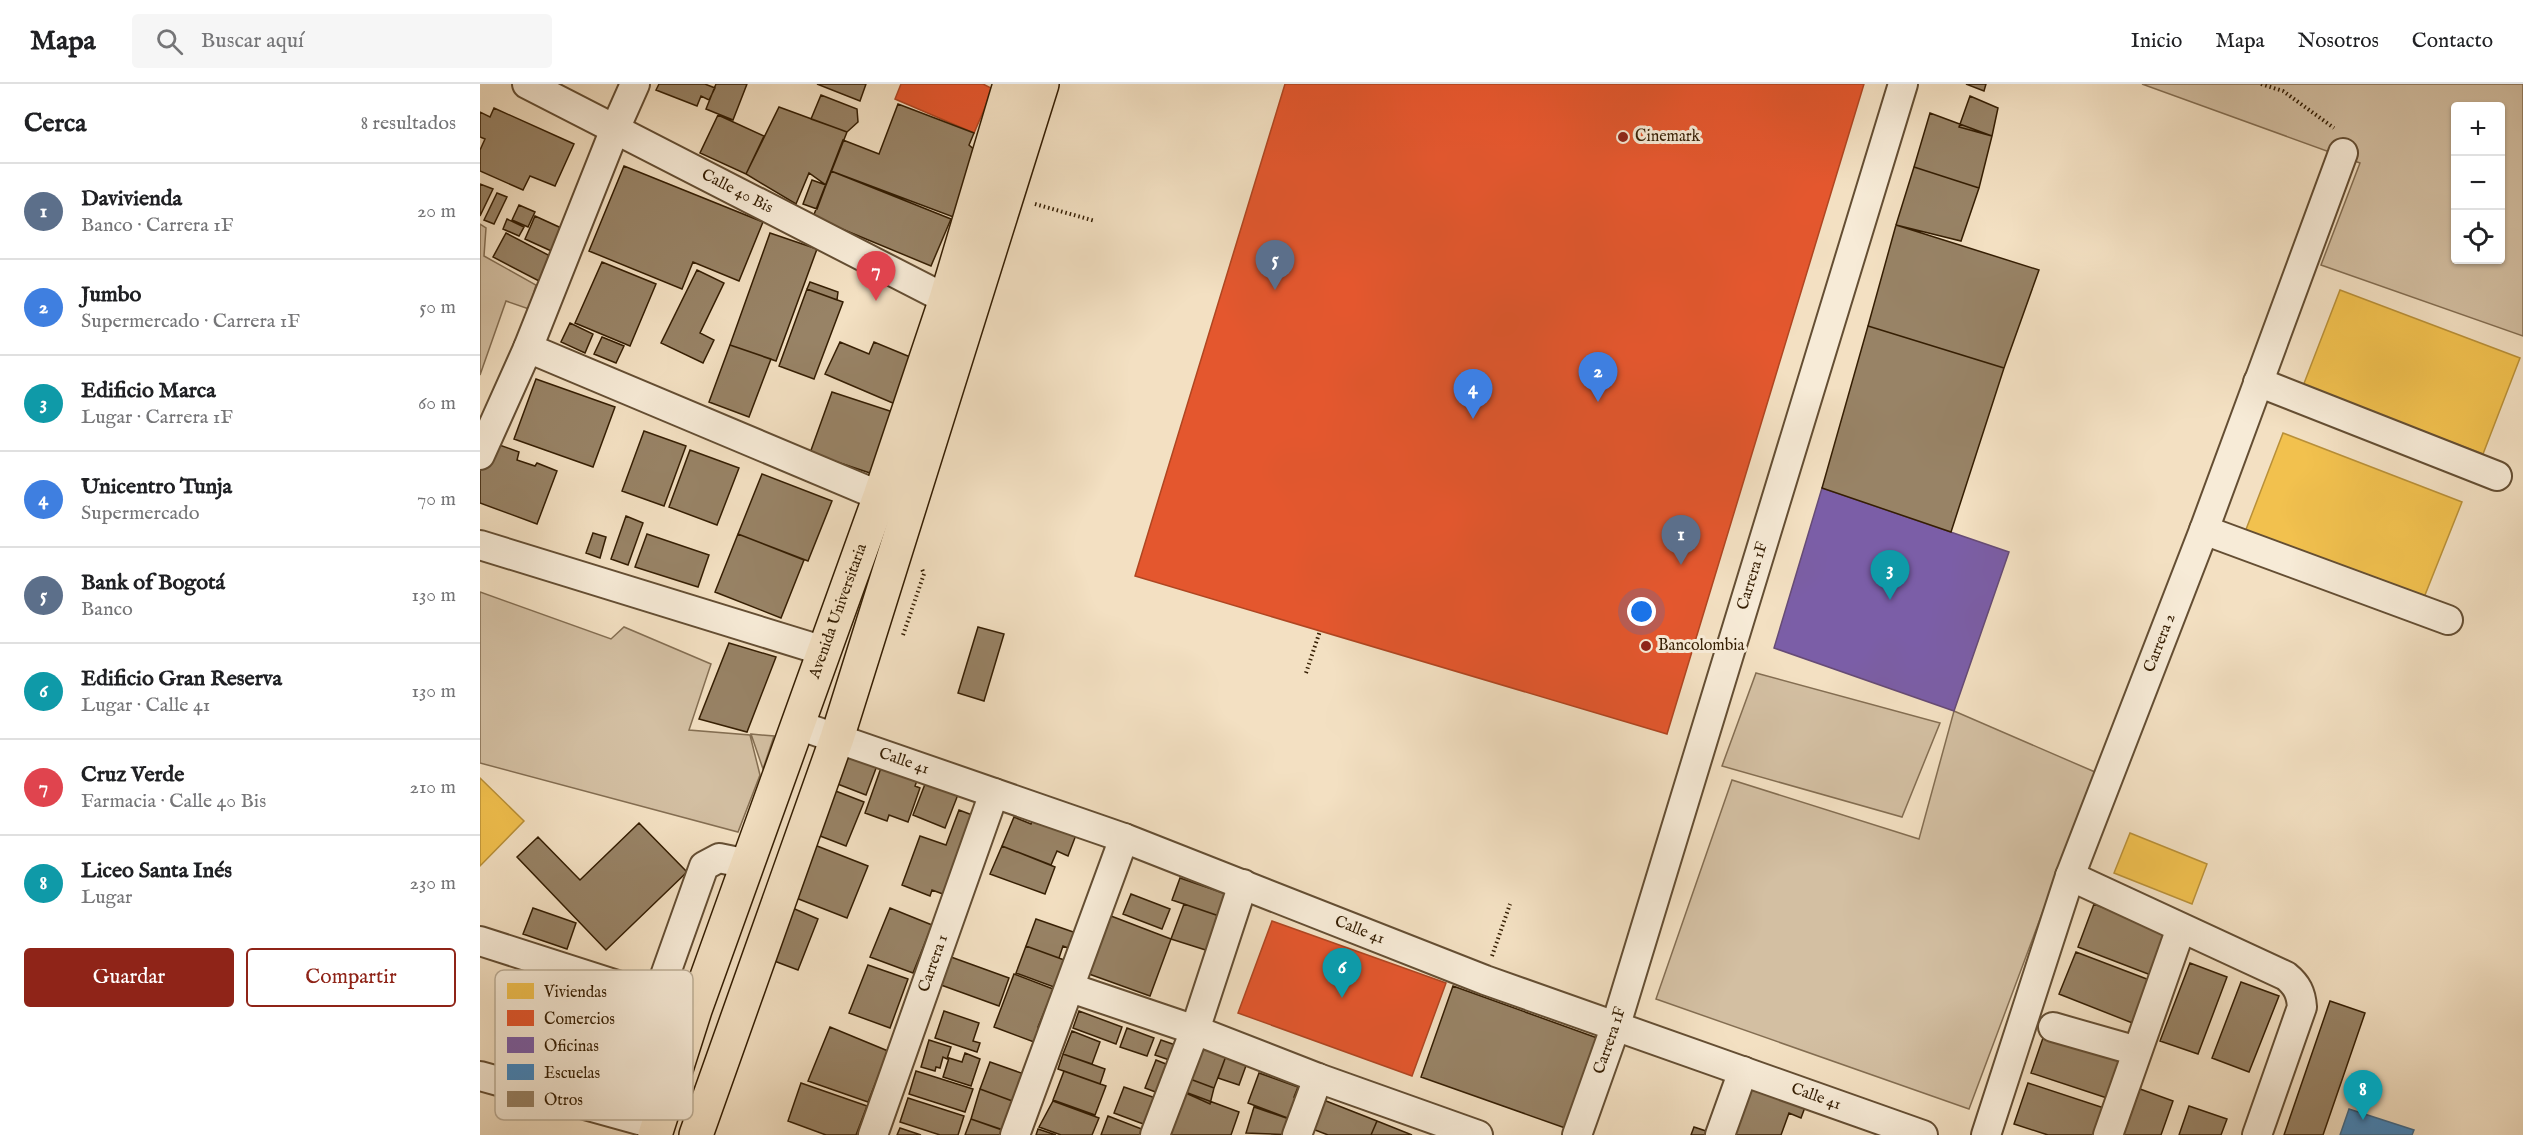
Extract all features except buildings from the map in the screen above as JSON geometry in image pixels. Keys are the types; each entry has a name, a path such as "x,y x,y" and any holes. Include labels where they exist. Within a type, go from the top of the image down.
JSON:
{"main road":[{"name":"Avenida Universitaria","path":"696,1135 837,738 1042,84"},
{"name":"Avenida Universitaria","path":"693,1016 880,496 946,298 1008,85"}],"street":[{"name":"Calle 40 Bis","path":"527,84 946,298"},
{"path":"480,455 528,348 635,84"},
{"name":"Carrera 1F","path":"1577,1135 1616,1028 1903,84"},
{"name":"Carrera 2","path":"1986,1135 2070,876 2204,530 2343,153"},
{"path":"528,348 880,496"},
{"path":"2258,382 2497,476"},
{"path":"2204,530 2448,620"},
{"path":"480,545 824,651"},
{"name":"Calle 41","path":"798,725 1124,838 1485,980 1743,1071 1850,1123 1923,1135"},
{"name":"Carrera 1","path":"873,1135 994,793"},
{"path":"1016,1135 1124,838"},
{"path":"667,970 704,866 719,858 748,864"},
{"path":"2070,876 2286,976 2299,989 2302,1007 2257,1135"},
{"path":"1155,1135 1196,1030 1243,884"},
{"path":"2108,1135 2181,928"},
{"path":"480,941 570,970"},
{"path":"1071,988 1196,1030 1434,1127 1478,1135"},
{"path":"2053,1027 2137,1051"},
{"path":"1720,1135 1743,1071"},
{"path":"480,1076 495,1081"},
{"path":"1297,1135 1318,1078"},
{"path":"623,1120 656,1130"}],"path":[{"path":"2261,84 2283,91 2346,136 2343,153"},
{"path":"1008,196 1095,221"},
{"path":"1306,673 1320,631"},
{"path":"1485,980 1510,904"}],"shaded area":[{"path":"2142,84 2523,84 2523,336 2321,265 2360,163"},
{"path":"480,224 486,228 484,256 536,285 529,309 506,301 480,375"},
{"path":"480,592 611,639 624,627 711,664 689,730 750,735 760,775 738,832 480,763"},
{"path":"1756,673 1940,723 1902,817 1722,766"},
{"path":"1954,711 2095,772 1969,1109 1656,999 1732,780 1919,839"},
{"path":"751,734 774,736 763,769"}],"place":[{"name":"Cinemark","path":"1623,137"},
{"name":"Bank of Bogotá","path":"1275,290"},
{"name":"Cruz Verde","path":"876,301"},
{"name":"Jumbo","path":"1598,402"},
{"name":"Unicentro Tunja","path":"1473,419"},
{"name":"Davivienda","path":"1681,565"},
{"name":"Edificio Marca","path":"1890,600"},
{"name":"Bancolombia","path":"1646,646"},
{"name":"Edificio Gran Reserva","path":"1342,998"},
{"name":"Liceo Santa Inés","path":"2363,1120"}]}
